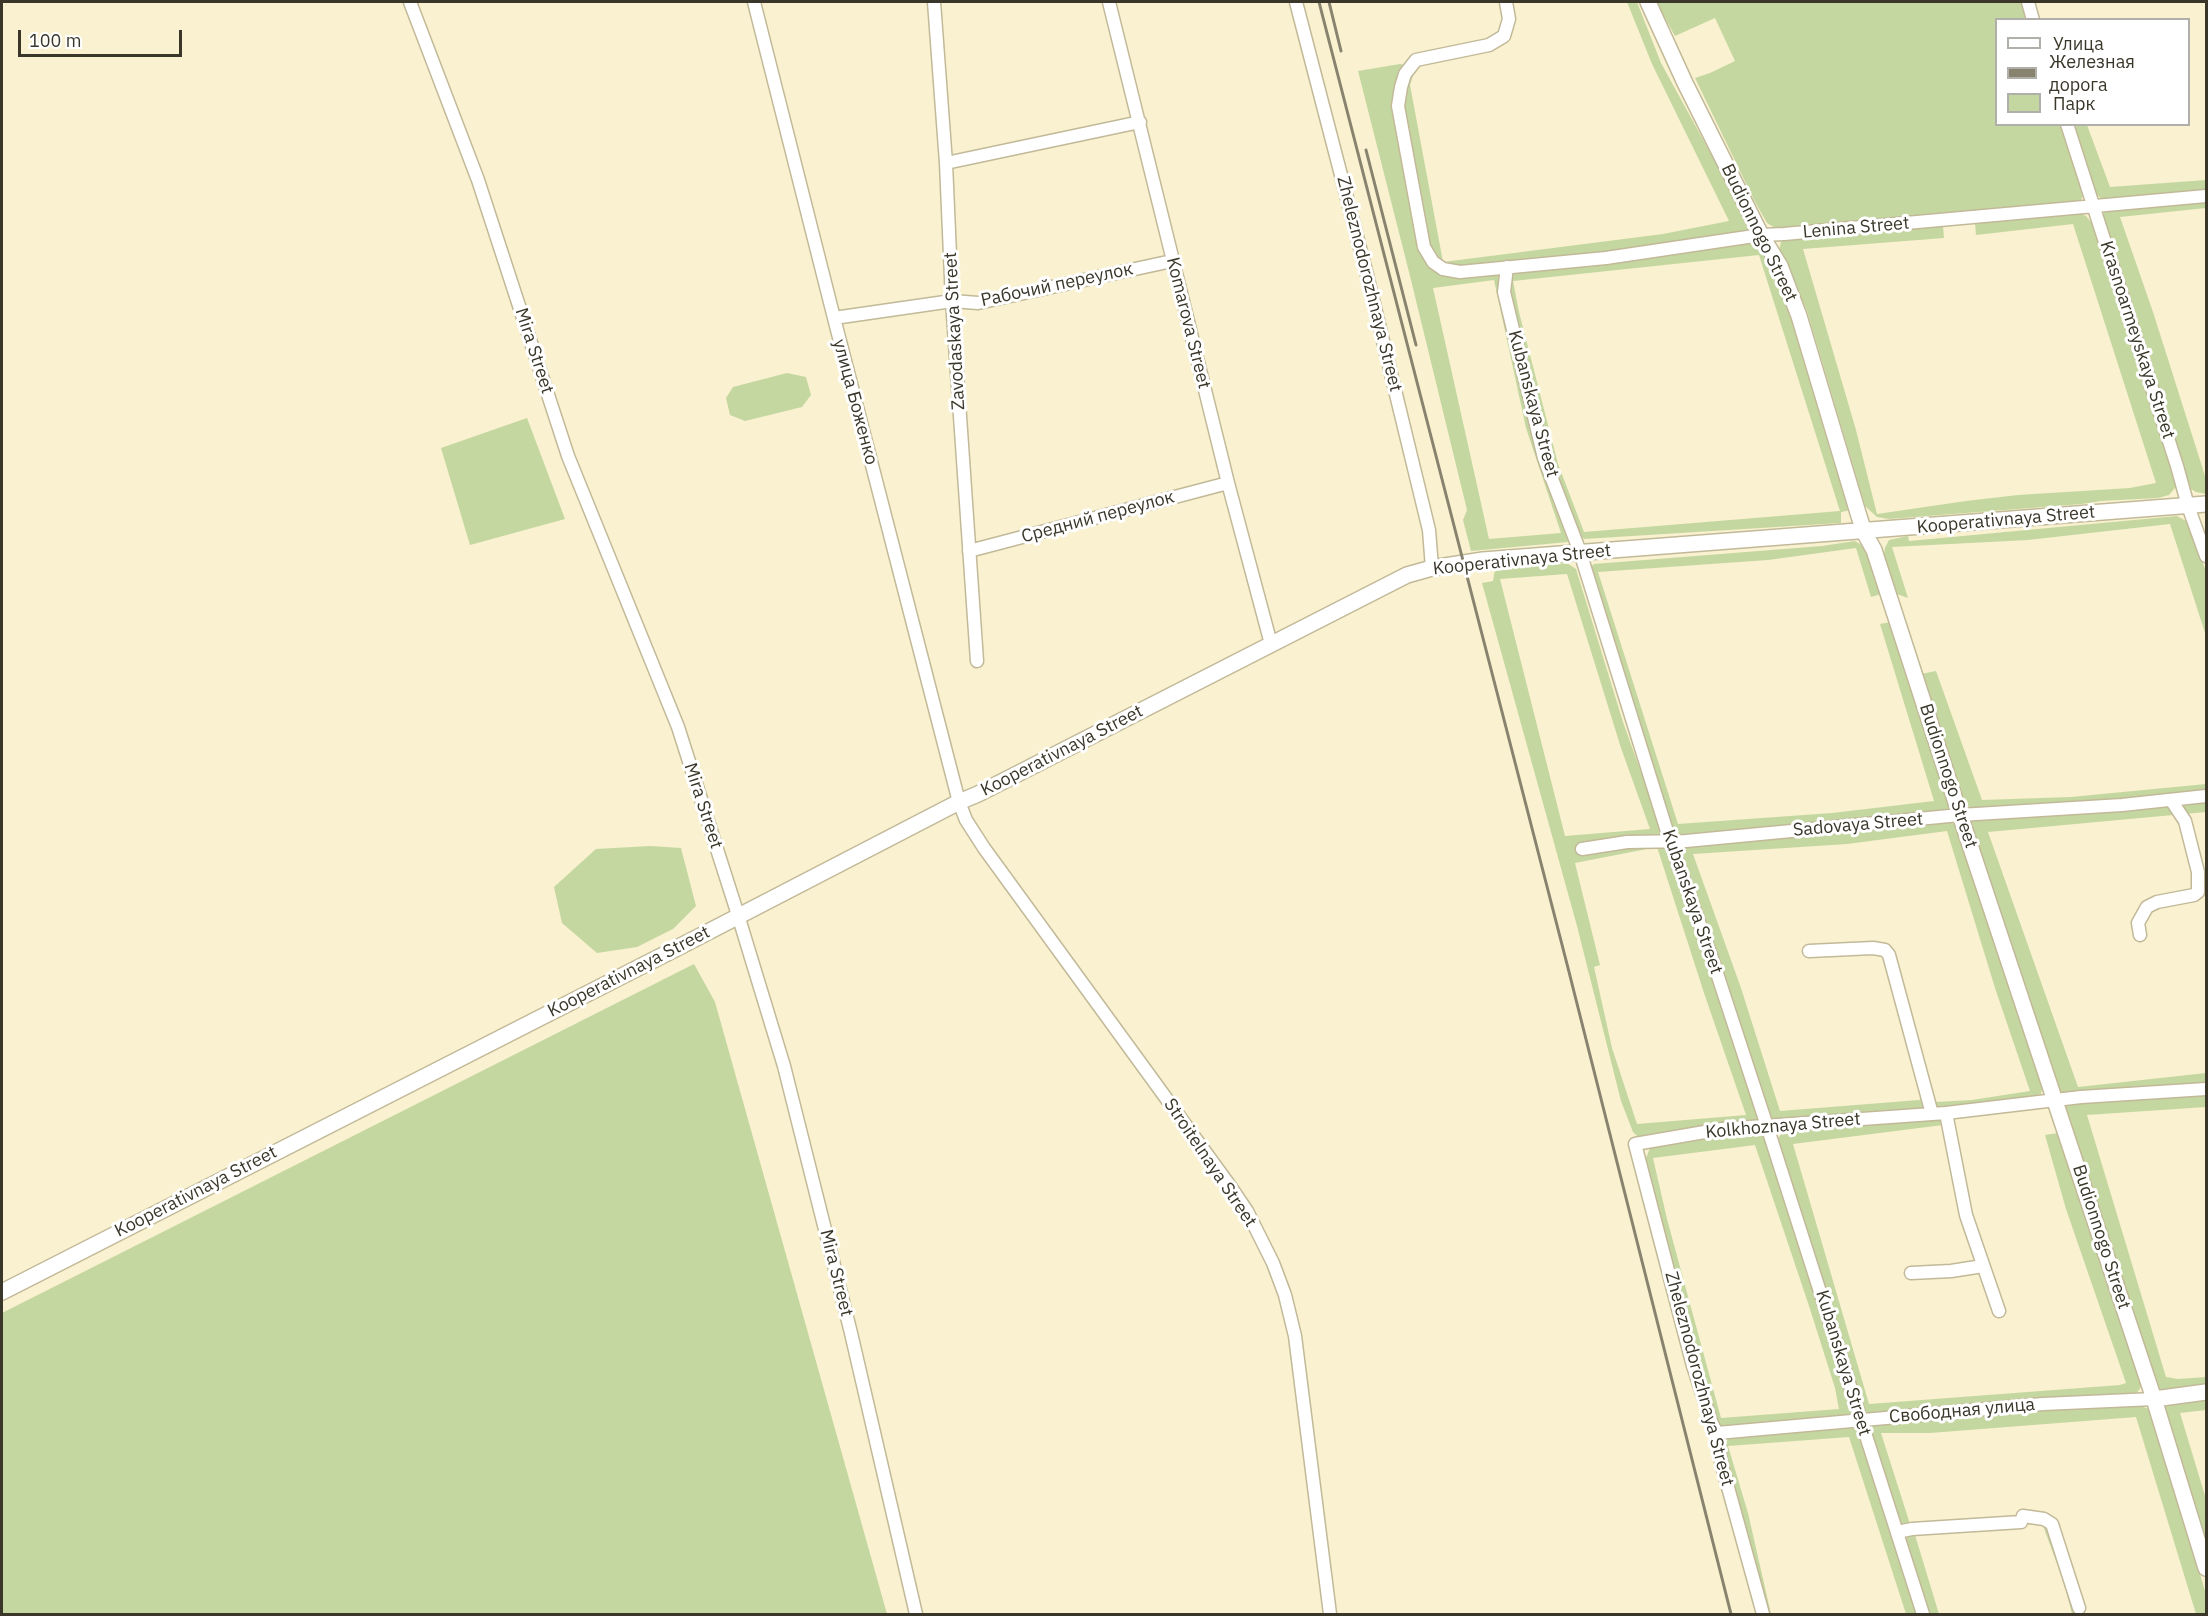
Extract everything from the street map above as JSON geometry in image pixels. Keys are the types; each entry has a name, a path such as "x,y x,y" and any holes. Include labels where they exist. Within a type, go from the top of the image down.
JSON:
{"street":[{"name":"Mira Street","path":"410,2 478,180 568,456 678,727 738,915 784,1066 853,1341 916,1614"},
{"name":"улица Боженко","path":"754,2 959,802"},
{"name":"Zavodaskaya Street","path":"934,2 977,661"},
{"name":"Komarova Street","path":"1109,2 1227,483 1271,644"},
{"name":"Zheleznodorozhnaya Street","path":"1296,2 1367,275 1429,530 1432,567"},
{"path":"1506,2 1509,19 1504,36 1489,45 1416,60 1405,75 1398,106 1424,247 1433,262 1443,270 1460,272 1507,267"},
{"name":"Budionnogo Street","path":"1648,2 1685,83 1761,235 1780,266 1799,316 1864,532 1874,550 2056,1101 2154,1399 2206,1568"},
{"path":"2028,2 2032,18"},
{"path":"946,163 1140,122"},
{"name":"Krasnoarmeyskaya Street","path":"2068,126 2188,506 2206,556"},
{"name":"Lenina Street","path":"1507,267 1606,258 1761,235 2206,196"},
{"name":"Рабочий переулок","path":"834,318 952,301 978,303 1172,261"},
{"name":"Kubanskaya Street","path":"1507,267 1504,292 1544,458 1580,552 1670,841 1712,958 1767,1126 1923,1614"},
{"name":"Средний переулок","path":"969,551 1227,483"},
{"name":"Kooperativnaya Street","path":"2,1292 1407,575 1432,567 1482,560 2206,504"},
{"name":"Sadovaya Street","path":"1582,849 1627,842 1670,841 1960,815 2122,805 2206,796"},
{"path":"2140,935 2138,923 2147,907 2157,902 2194,895 2198,891 2198,872 2185,821 2171,800"},
{"name":"Stroitelnaya Street","path":"959,802 966,820 984,848 1230,1186 1247,1211 1273,1263 1285,1295 1295,1336 1330,1614"},
{"path":"1809,951 1873,948 1884,950 1889,955 1932,1114"},
{"name":"Kolkhoznaya Street","path":"1635,1144 1722,1129 1946,1113 2081,1097 2206,1089"},
{"path":"1946,1113 1966,1215 1999,1311"},
{"name":"Zheleznodorozhnaya Street","path":"1635,1144 1693,1366 1717,1433 1721,1462 1763,1614"},
{"path":"1911,1273 1951,1271 1983,1266"},
{"name":"Свободная улица","path":"1717,1433 2043,1404 2154,1399 2206,1392"},
{"path":"1897,1532 2021,1521 2023,1516 2044,1519 2052,1524 2079,1608"}],"green space":[{"path":"1627,2 1637,2 1661,63 1751,227 1747,233 1696,243 1468,269 1448,268 1430,253 1402,101 1406,80 1416,66 1410,85 1443,262 1663,234 1729,221 1652,64"},
{"path":"1656,2 2023,2 2029,18 1995,18 1995,126 2062,126 2084,193 2081,200 2076,203 1780,231 1767,223 1754,200 1695,78 1735,61 1715,18 1675,36"},
{"path":"1406,65 1398,135 1421,254 1432,269 1444,276 1497,274 1501,278 1568,542 1471,551 1463,520 1467,510 1358,71","holes":["1494,280 1526,428 1561,533 1489,539 1433,288"]},
{"path":"2072,126 2087,126 2110,187 2206,180 2206,190 2102,199 2096,194"},
{"path":"2206,199 2206,208 2120,217 2206,479 2206,494 2191,489 2103,220 2104,213 2112,207"},
{"path":"2078,212 2091,222 2152,403 2175,478 2175,488 2169,495 2158,498 1889,519 1877,517 1865,506 1807,311 1779,250 1781,242 1788,238 1943,226 1944,238 1803,249 1856,430 1877,514 2018,495 2130,488 2156,483 2073,224 1976,235 1975,223"},
{"path":"1748,242 1764,248 1781,285 1851,510 1841,512 1841,523 1584,539 1577,531 1553,475 1508,290 1510,276 1517,270","holes":["1759,255 1840,511 1584,532 1558,464 1513,281"]},
{"path":"787,373 806,377 811,395 802,407 745,421 730,415 726,398 733,387"},
{"path":"527,418 565,519 470,545 441,448"},
{"path":"2177,516 2186,521 2193,534 2206,572 2206,636 2170,524 2028,540 1892,547 1908,598 1897,594 1884,554 1889,540 1908,536 1909,541"},
{"path":"1855,541 1865,547 1874,567 1881,594 1871,597 1856,548 1768,560 1598,572 1678,824 1832,813 1934,801 1880,624 1891,622 1950,805 1949,809 1939,813 1682,836 1674,833 1669,825 1588,569 1594,564 1822,546"},
{"path":"1567,563 1576,569 1623,722 1703,945 1759,1115 1757,1122 1641,1140 1633,1132 1621,1101 1577,926 1482,583 1493,581 1495,569","holes":["1567,574 1621,748 1650,829 1565,836 1500,579","1657,847 1704,993 1746,1115 1637,1124 1612,1048 1594,967 1600,965 1575,863"]},
{"path":"1936,671 1982,800 2071,797 2206,784 2206,793 1972,809 1965,804 1921,674"},
{"path":"2206,800 2206,812 1988,832 2078,1087 2206,1073 2206,1082 2060,1093 2001,912 1974,840 1972,821 1981,818"},
{"path":"1949,820 1956,826 2043,1085 2041,1094 1939,1110 1778,1123 1771,1119 1681,855 1681,848 1685,845","holes":["1947,831 1995,988 2030,1091 1972,1100 1935,1102 1919,1100 1780,1111 1741,988 1693,854 1847,844"]},
{"path":"650,846 681,848 696,906 673,929 637,947 597,953 562,923 554,887 596,849"},
{"path":"694,964 715,1002 887,1614 2,1614 2,1313"},
{"path":"2206,1094 2206,1107 2087,1115 2166,1377 2178,1379 2206,1377 2206,1388 2164,1392 2157,1387 2064,1109 2066,1104 2074,1103"},
{"path":"1943,1120 1943,1125 1793,1144 1869,1404 2126,1383 2066,1209 2045,1135 2058,1133 2142,1380 2141,1387 2136,1394 1865,1416 1778,1139 1781,1134 1791,1130"},
{"path":"1763,1132 1856,1418 1721,1430 1713,1420 1695,1360 1646,1158 1650,1148 1662,1142 1726,1133","holes":["1755,1145 1835,1388 1839,1409 1721,1418 1667,1219 1653,1158"]},
{"path":"2206,1399 2206,1410 2180,1413 2206,1499 2206,1549 2162,1405"},
{"path":"2141,1406 2149,1409 2154,1421 2206,1594 2206,1614 2196,1614 2136,1417 1930,1433 1881,1433 1910,1524 1904,1525 1899,1523 1869,1426 2050,1409"},
{"path":"1858,1424 1918,1614 1906,1614 1849,1437 1728,1446 1748,1513 1771,1614 1765,1614 1723,1457 1728,1439 1735,1435"},
{"path":"2036,1520 2044,1522 2050,1529 2075,1614 2072,1614 2063,1580 2042,1523 1915,1535 1939,1614 1926,1614 1902,1534"}],"railway":[{"path":"1319,2 1567,964 1731,1614"},
{"path":"1329,2 1341,51"},
{"path":"1366,150 1416,345"}]}
